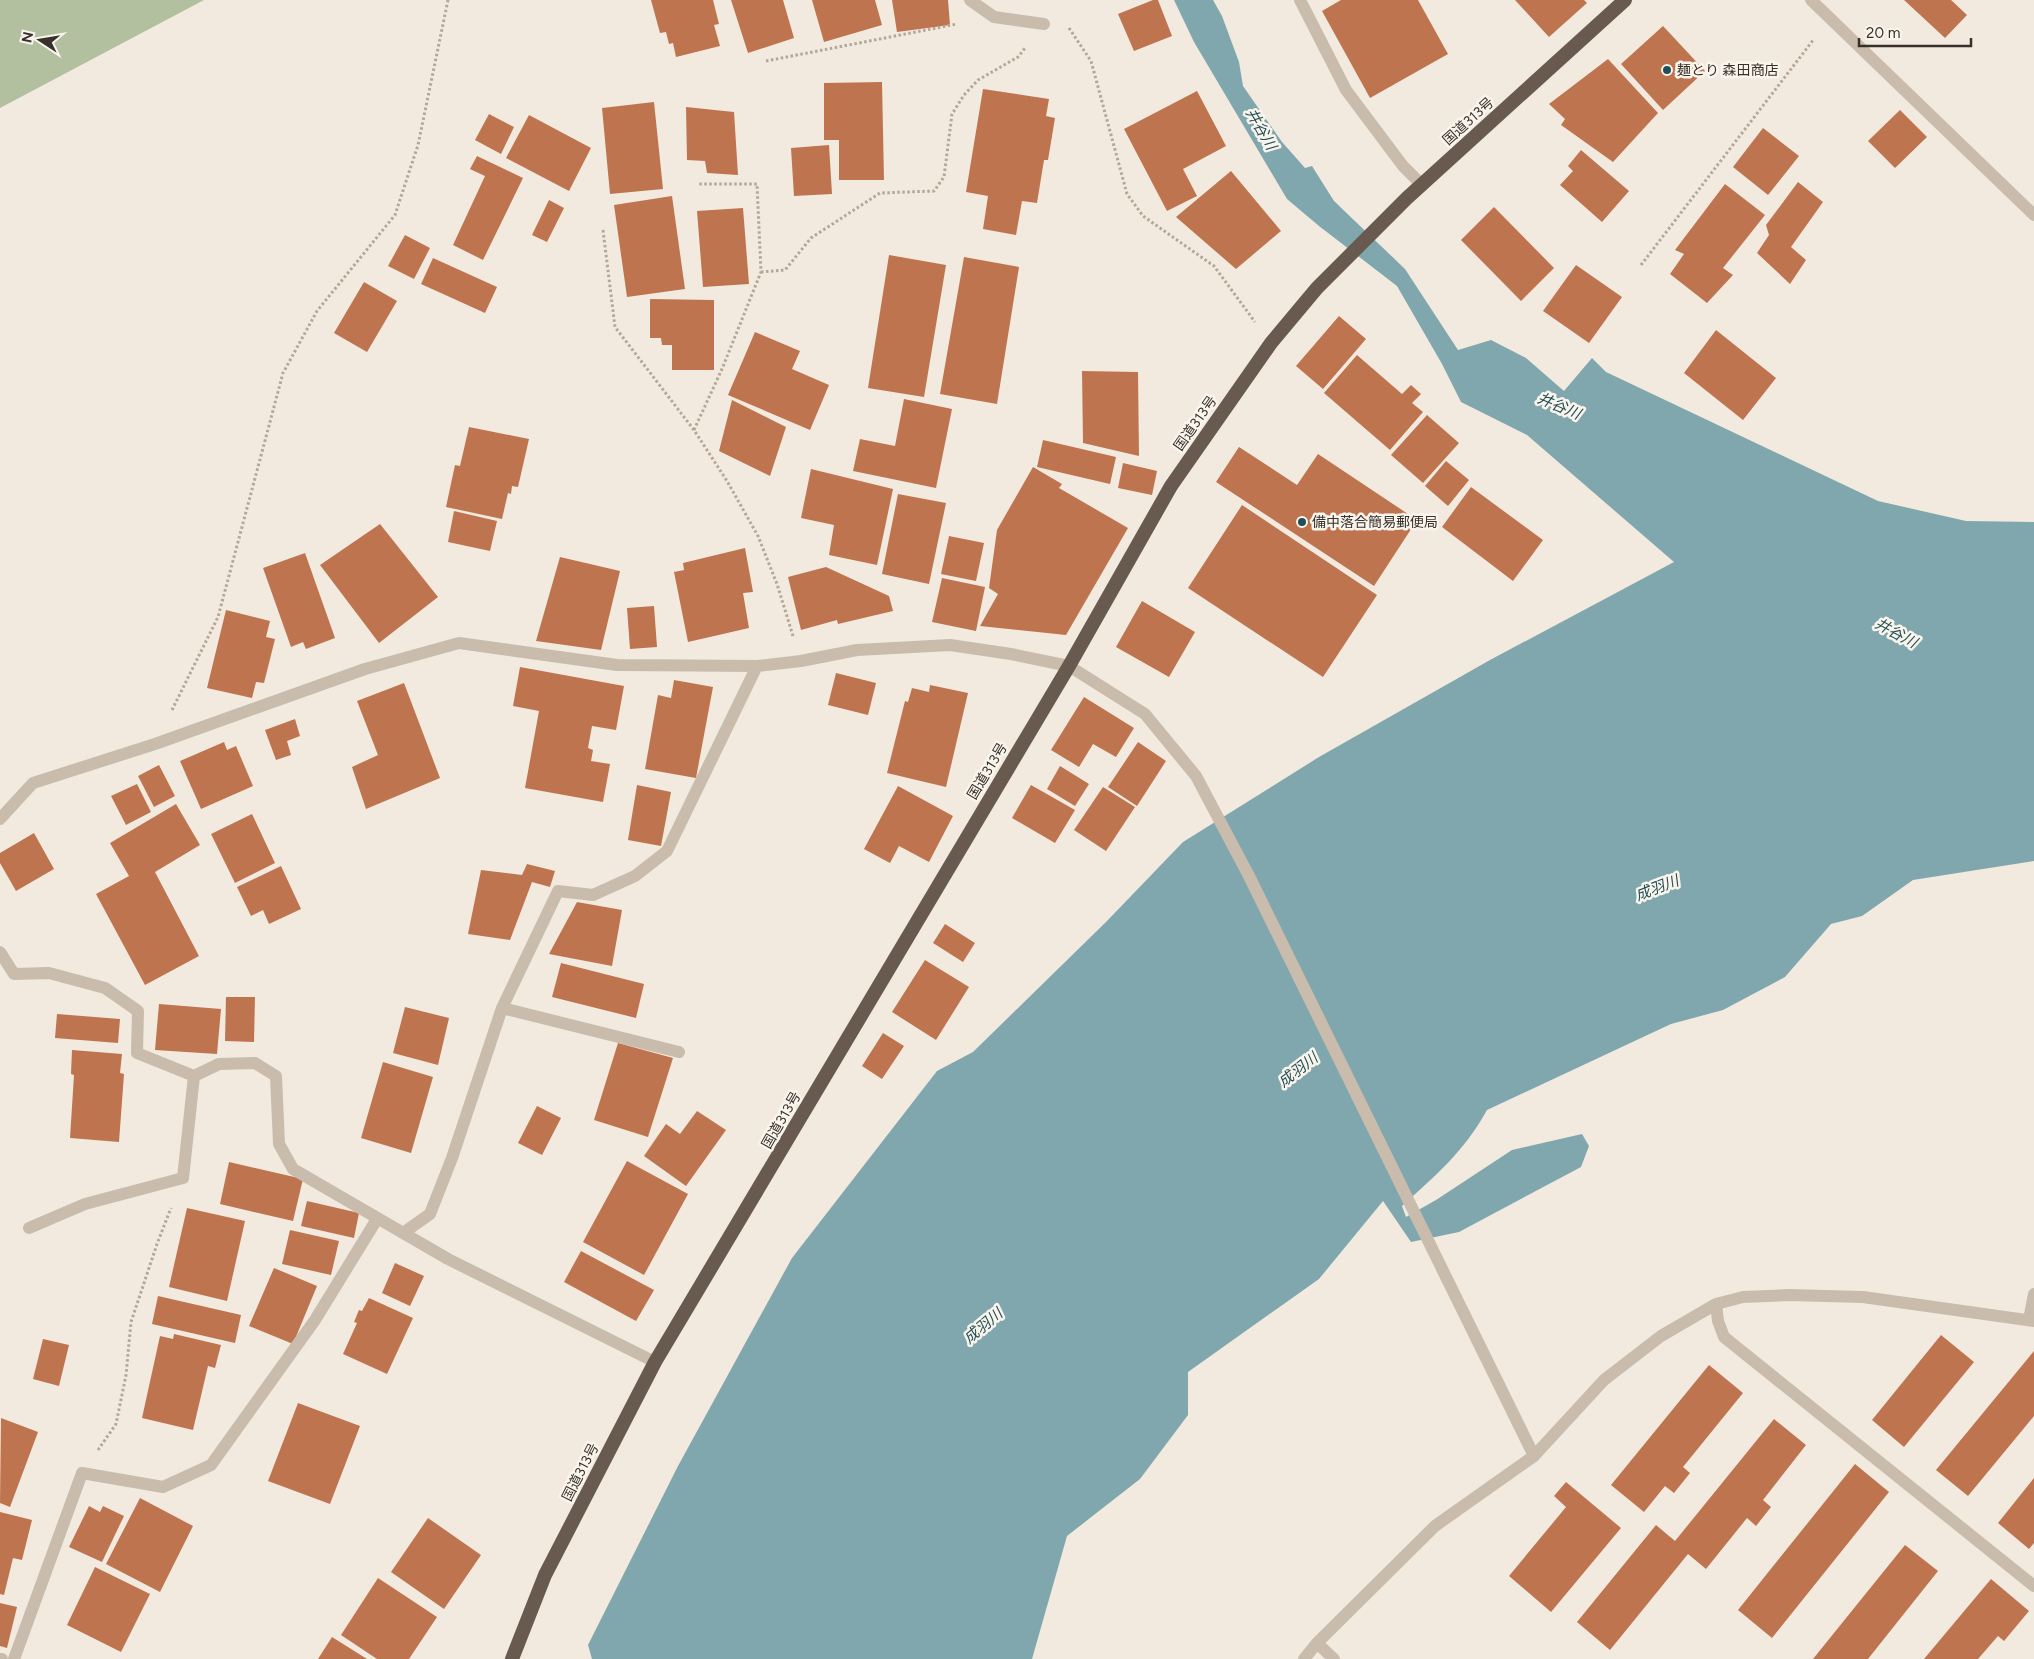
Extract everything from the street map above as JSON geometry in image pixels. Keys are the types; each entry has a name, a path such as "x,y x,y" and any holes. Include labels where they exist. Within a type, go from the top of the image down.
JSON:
{"highway":[{"name":"国道313号","path":"512,1659 545,1575 655,1362 1069,666 1171,486 1270,343 1317,288 1408,198 1626,0"}],"street":[{"path":"970,0 994,16 1044,24"},
{"path":"1300,0 1346,90 1403,166 1422,185"},
{"path":"1812,0 2034,215"},
{"path":"0,819 34,783 156,744 365,668 459,643 617,665 757,666 801,661 857,650 950,645 1010,654 1069,666 1145,714 1196,776 1249,876 1534,1456"},
{"path":"403,1233 430,1214 452,1158 502,1008 558,891 593,895 635,876 668,851 757,666"},
{"path":"0,952 14,974 49,973 106,988 138,1011 136,1053 194,1076 219,1064 255,1063 276,1076 279,1144 293,1169 448,1259 655,1362"},
{"path":"502,1008 679,1052"},
{"path":"29,1228 85,1204 184,1178 194,1076"},
{"path":"14,1659 82,1473 163,1487 211,1465 314,1320 378,1219"},
{"path":"1304,1659 1317,1643 1435,1526 1534,1456 1604,1380 1661,1336 1716,1304 1743,1298 1770,1296 1863,1297 2032,1320 2034,1295"},
{"path":"1716,1304 1718,1321 1724,1337 2034,1586"},
{"path":"1317,1643 1334,1659"}],"path":[{"path":"156,744 218,617 283,374 316,312 395,215 418,145 448,0"},
{"path":"766,61 994,16"},
{"path":"1641,265 1829,18"},
{"path":"761,272 785,270 811,238 880,193 934,192 944,177 952,114 964,95 978,80 1018,57 1044,24 1071,28 1091,61 1127,194 1143,216 1214,266 1270,343"},
{"path":"694,430 722,369 761,272 757,184 698,184"},
{"path":"603,230 614,327 694,430 727,481 758,536 777,584 801,661"},
{"path":"82,1473 116,1424 126,1376 130,1322 157,1244 184,1178"}],"green space":[{"path":"0,0 204,0 0,108"}],"water":[{"path":"1174,0 1213,0 1222,16 1239,62 1243,86 1282,142 1305,168 1312,166 1334,201 1405,269 1458,350 1491,340 1526,358 1564,391 1592,358 1606,372 1878,501 1966,521 2034,522 2034,861 1913,880 1862,916 1831,924 1785,977 1723,1010 1671,1024 1487,1110 1459,1151 1402,1206 1406,1217 1436,1200 1512,1150 1582,1134 1589,1146 1581,1167 1459,1232 1411,1242 1383,1201 1319,1279 1188,1372 1188,1415 1140,1479 1067,1536 1032,1659 592,1659 588,1645 678,1466 792,1258 937,1071 973,1052 1106,922 1183,842 1319,757 1490,660 1674,562 1527,435 1461,402 1442,364 1397,286 1287,199 1194,42"}],"building":[{"path":"651,0 713,0 719,24 714,25 720,46 676,57 673,43 669,44 666,32 660,33"},
{"path":"731,0 783,0 794,38 748,53"},
{"path":"812,0 875,0 882,25 824,42"},
{"path":"892,0 948,0 950,25 897,32"},
{"path":"1153,0 1158,0 1172,36 1134,51 1118,14"},
{"path":"1341,0 1418,0 1448,54 1370,98 1322,11"},
{"path":"1515,0 1584,0 1587,3 1549,37"},
{"path":"1904,0 1951,0 1967,15 1945,38"},
{"path":"1663,26 1705,71 1663,110 1621,64"},
{"path":"1608,59 1658,113 1613,162 1561,125 1565,119 1549,104"},
{"path":"882,82 884,180 839,180 839,140 824,140 824,83"},
{"path":"983,89 1049,99 1046,116 1055,118 1048,160 1044,160 1037,203 1022,201 1016,235 983,229 988,196 966,192"},
{"path":"1197,91 1226,146 1183,169 1197,196 1167,211 1124,129"},
{"path":"654,102 663,189 610,194 602,108"},
{"path":"686,107 734,112 738,175 707,173 705,161 687,160"},
{"path":"1900,110 1927,137 1895,168 1868,141"},
{"path":"489,114 514,127 501,154 475,140"},
{"path":"529,115 591,148 569,191 506,158"},
{"path":"1763,128 1799,156 1768,195 1733,167"},
{"path":"829,145 832,194 794,196 791,148"},
{"path":"1581,150 1629,191 1602,222 1560,185 1573,171 1568,166"},
{"path":"477,156 523,178 483,260 453,245 485,176 470,169"},
{"path":"1231,171 1281,231 1236,269 1176,217"},
{"path":"1798,182 1823,202 1791,247 1806,260 1790,284 1757,253 1769,235 1766,225"},
{"path":"1725,184 1765,215 1723,268 1733,275 1707,303 1670,274 1684,254 1675,250"},
{"path":"672,196 685,289 627,297 614,205"},
{"path":"549,200 564,208 547,242 532,235"},
{"path":"1494,207 1554,268 1521,301 1461,240"},
{"path":"743,208 749,284 703,287 697,211"},
{"path":"405,235 430,248 414,279 388,266"},
{"path":"889,255 946,265 924,397 868,388"},
{"path":"964,257 1019,267 997,404 940,394"},
{"path":"433,258 497,287 485,313 421,284"},
{"path":"1576,265 1622,297 1589,343 1543,311"},
{"path":"364,282 397,301 367,352 334,333"},
{"path":"650,299 714,300 714,370 672,370 672,345 662,345 661,338 650,338"},
{"path":"1339,316 1366,339 1323,389 1296,366"},
{"path":"1716,330 1776,378 1743,420 1684,373"},
{"path":"755,332 800,351 792,369 829,385 810,430 728,395"},
{"path":"1357,355 1402,394 1411,385 1421,394 1412,403 1423,412 1390,450 1324,393"},
{"path":"1082,371 1138,372 1139,456 1083,443"},
{"path":"904,399 952,409 936,488 853,471 860,439 895,446"},
{"path":"732,400 786,427 770,476 719,451"},
{"path":"1427,415 1459,443 1423,483 1391,455"},
{"path":"469,427 529,439 518,487 512,486 511,494 508,493 502,519 446,507 455,465 460,466"},
{"path":"1043,440 1116,457 1110,484 1037,467"},
{"path":"1239,447 1297,485 1318,454 1417,520 1374,586 1216,482"},
{"path":"1446,461 1469,480 1448,506 1425,486"},
{"path":"1123,463 1157,471 1152,495 1118,488"},
{"path":"1033,467 1062,484 1059,488 1128,528 1066,635 980,626 998,594 989,588 997,530"},
{"path":"811,469 893,489 877,565 829,555 834,525 801,518"},
{"path":"1471,487 1543,540 1513,581 1442,527"},
{"path":"898,494 946,503 929,584 882,574"},
{"path":"1242,505 1377,595 1323,677 1188,588"},
{"path":"454,511 497,521 490,551 448,542"},
{"path":"380,524 438,597 379,643 320,565"},
{"path":"949,536 984,543 976,581 941,574"},
{"path":"745,548 753,592 743,593 749,628 688,642 674,572 684,570 683,563"},
{"path":"305,553 335,638 306,649 303,642 291,647 263,568"},
{"path":"560,557 620,571 601,650 536,641"},
{"path":"826,567 889,596 893,611 838,624 837,620 801,630 788,577"},
{"path":"942,578 985,587 976,631 932,622"},
{"path":"1142,601 1195,632 1169,677 1116,647"},
{"path":"654,606 657,647 630,649 627,608"},
{"path":"226,610 270,621 266,637 275,639 264,683 256,682 252,698 207,688"},
{"path":"520,667 624,686 616,730 592,726 588,748 593,750 591,761 610,764 603,802 525,788 539,711 513,706"},
{"path":"836,673 876,683 868,715 828,705"},
{"path":"674,680 713,687 696,778 645,769 658,695 671,698"},
{"path":"404,683 440,778 366,809 352,767 378,755 357,701"},
{"path":"930,685 968,693 946,787 887,773 905,701 908,702 912,688 929,692"},
{"path":"1084,697 1134,728 1116,757 1093,744 1079,767 1051,750"},
{"path":"295,719 300,736 287,741 291,755 276,760 265,730"},
{"path":"224,742 227,750 236,746 253,786 201,809 180,761"},
{"path":"1138,742 1166,761 1137,806 1108,787"},
{"path":"159,765 175,796 154,807 138,776"},
{"path":"1060,766 1089,784 1075,806 1047,789"},
{"path":"137,784 151,812 126,825 111,796"},
{"path":"637,785 671,792 661,846 628,840"},
{"path":"1031,785 1075,810 1055,843 1012,818"},
{"path":"898,786 953,816 929,862 899,846 890,863 864,849"},
{"path":"1103,787 1135,807 1106,851 1074,830"},
{"path":"176,804 200,845 155,872 199,956 145,985 96,894 129,876 110,843"},
{"path":"252,814 275,863 235,883 211,834"},
{"path":"34,833 54,869 16,891 0,863 0,853"},
{"path":"527,864 555,871 550,887 532,882 510,940 468,934 481,870 522,875"},
{"path":"281,866 301,909 269,924 263,910 251,916 237,887"},
{"path":"577,902 622,910 612,966 549,954"},
{"path":"945,924 975,943 963,962 933,943"},
{"path":"925,960 969,987 936,1040 892,1012"},
{"path":"561,963 644,984 636,1018 552,997"},
{"path":"226,997 255,997 254,1042 225,1041"},
{"path":"159,1004 221,1009 217,1054 155,1050"},
{"path":"405,1007 449,1018 438,1065 393,1053"},
{"path":"57,1014 120,1019 118,1043 55,1038"},
{"path":"883,1033 904,1046 882,1079 862,1066"},
{"path":"618,1043 673,1058 648,1137 594,1120"},
{"path":"72,1050 122,1054 120,1073 124,1074 119,1142 70,1138 74,1075 71,1074"},
{"path":"383,1062 433,1077 411,1153 361,1138"},
{"path":"537,1106 561,1118 542,1155 518,1143"},
{"path":"697,1111 726,1130 686,1186 644,1156 666,1124 680,1134"},
{"path":"627,1161 688,1194 644,1275 583,1242"},
{"path":"229,1162 303,1179 293,1221 220,1204"},
{"path":"307,1201 359,1213 354,1238 301,1226"},
{"path":"187,1208 245,1221 227,1301 169,1287"},
{"path":"290,1230 339,1241 331,1275 282,1264"},
{"path":"581,1251 654,1290 636,1321 564,1282"},
{"path":"395,1263 424,1276 410,1306 382,1293"},
{"path":"274,1268 317,1286 293,1344 249,1326"},
{"path":"158,1296 241,1315 235,1343 152,1324"},
{"path":"369,1298 413,1318 387,1374 343,1354 357,1323 354,1322 359,1310 362,1311"},
{"path":"174,1334 221,1345 215,1368 208,1366 193,1430 142,1418 160,1336 173,1339"},
{"path":"1941,1335 1974,1362 1904,1447 1872,1420"},
{"path":"43,1339 69,1345 59,1386 33,1379"},
{"path":"2034,1351 2034,1416 1968,1496 1936,1470"},
{"path":"1709,1365 1743,1393 1683,1467 1690,1473 1674,1493 1665,1486 1644,1512 1611,1485"},
{"path":"298,1403 360,1426 330,1504 268,1481"},
{"path":"1,1418 38,1432 10,1507 0,1503"},
{"path":"1774,1419 1806,1445 1763,1500 1771,1507 1756,1526 1747,1518 1706,1569 1688,1554 1610,1650 1577,1622 1656,1525 1675,1541"},
{"path":"1855,1464 1889,1492 1772,1638 1738,1610"},
{"path":"2034,1478 2034,1543 2029,1549 1998,1523"},
{"path":"1566,1482 1621,1528 1551,1612 1509,1576 1566,1507 1554,1496"},
{"path":"140,1498 193,1526 160,1592 106,1564"},
{"path":"89,1506 100,1512 103,1506 124,1516 102,1562 69,1547"},
{"path":"0,1512 32,1520 22,1560 13,1558 4,1595 0,1594"},
{"path":"428,1518 481,1555 444,1609 391,1572"},
{"path":"1905,1545 1938,1571 1868,1659 1813,1659"},
{"path":"95,1567 150,1594 121,1652 67,1625"},
{"path":"378,1578 437,1617 409,1659 377,1659 341,1635"},
{"path":"1991,1579 2029,1611 2004,1641 1998,1636 1978,1659 1924,1659"},
{"path":"0,1603 17,1607 7,1648 0,1646"},
{"path":"332,1637 367,1659 318,1659"}],"place":[{"name":"麺とり 森田商店","path":"1667,70"},
{"name":"備中落合簡易郵便局","path":"1302,522"}],"water label":[{"name":"井谷川","path":"1261,129"},
{"name":"井谷川","path":"1559,406"},
{"name":"井谷川","path":"1896,633"},
{"name":"成羽川","path":"1657,888"},
{"name":"成羽川","path":"1298,1070"},
{"name":"成羽川","path":"983,1326"}]}
